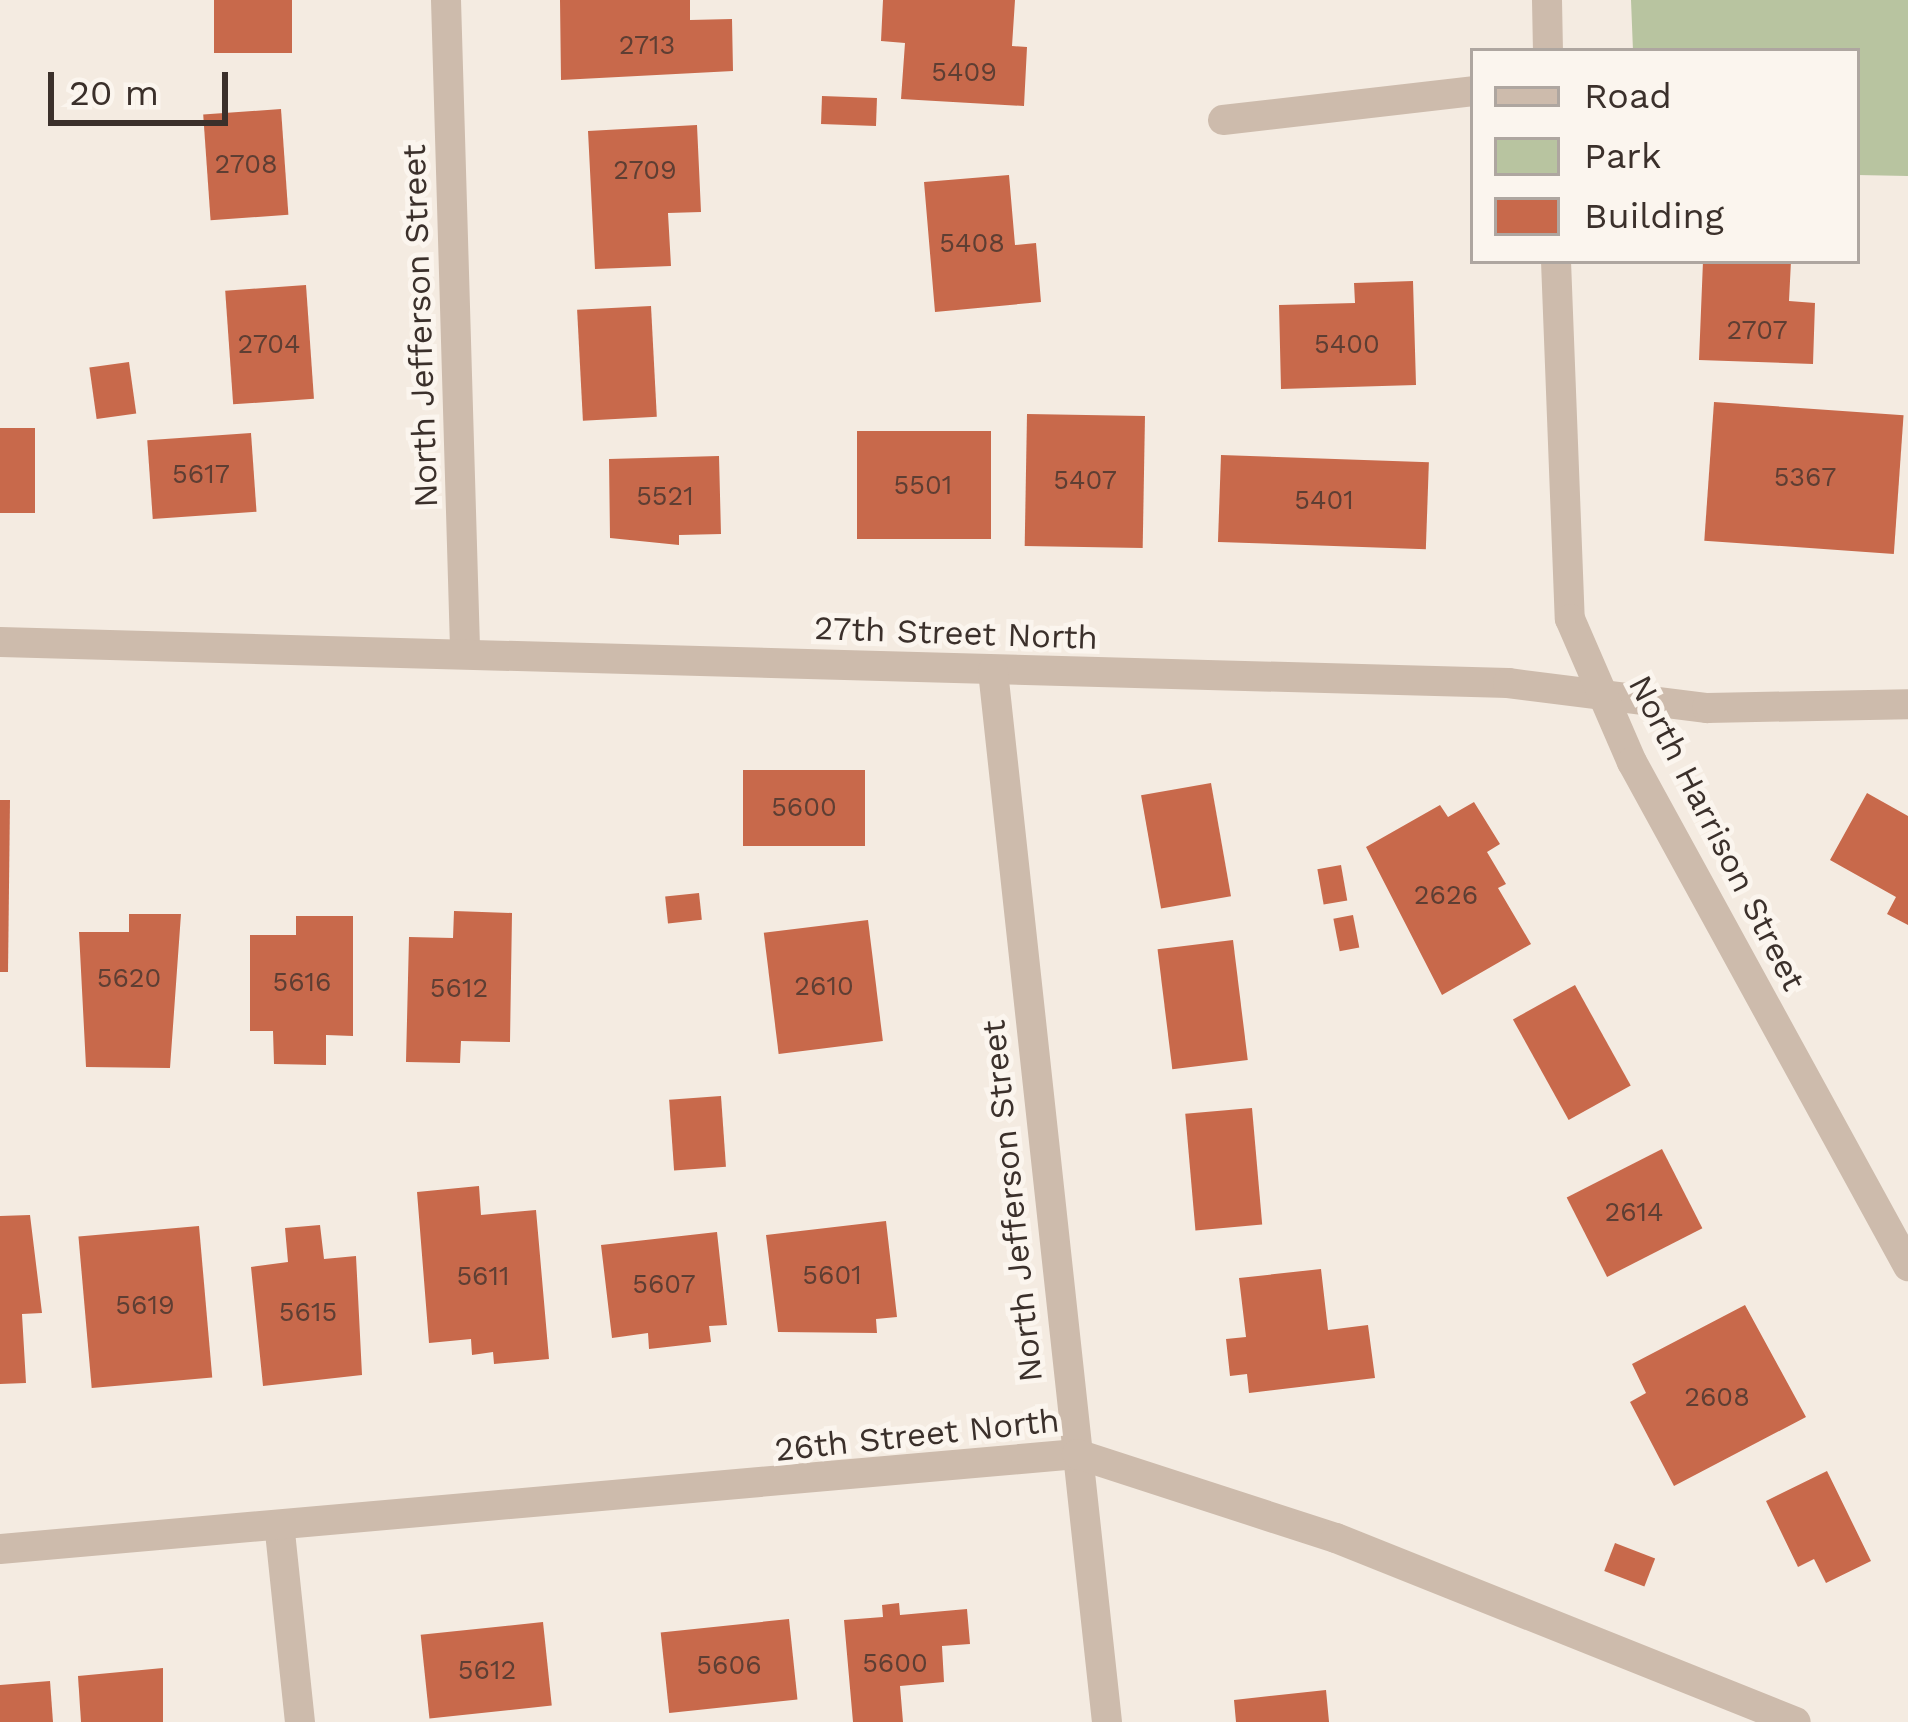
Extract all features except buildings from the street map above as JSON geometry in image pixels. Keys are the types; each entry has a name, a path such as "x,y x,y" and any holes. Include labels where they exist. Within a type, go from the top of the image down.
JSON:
{"street":[{"name":"North Jefferson Street","path":"446,0 465,649"},
{"path":"1547,0 1548,48"},
{"path":"1223,120 1470,91"},
{"name":"North Harrison Street","path":"1556,264 1570,619 1604,696 1908,1266"},
{"name":"27th Street North","path":"0,642 465,649 993,671 1508,683 1707,708 1908,704"},
{"name":"North Jefferson Street","path":"993,671 1107,1722"},
{"name":"26th Street North","path":"0,1549 280,1532 1077,1454 1336,1538 1795,1722"},
{"path":"280,1532 300,1722"}],"green space":[{"path":"1631,0 1908,0 1908,176 1860,175 1860,48 1633,48"}]}
